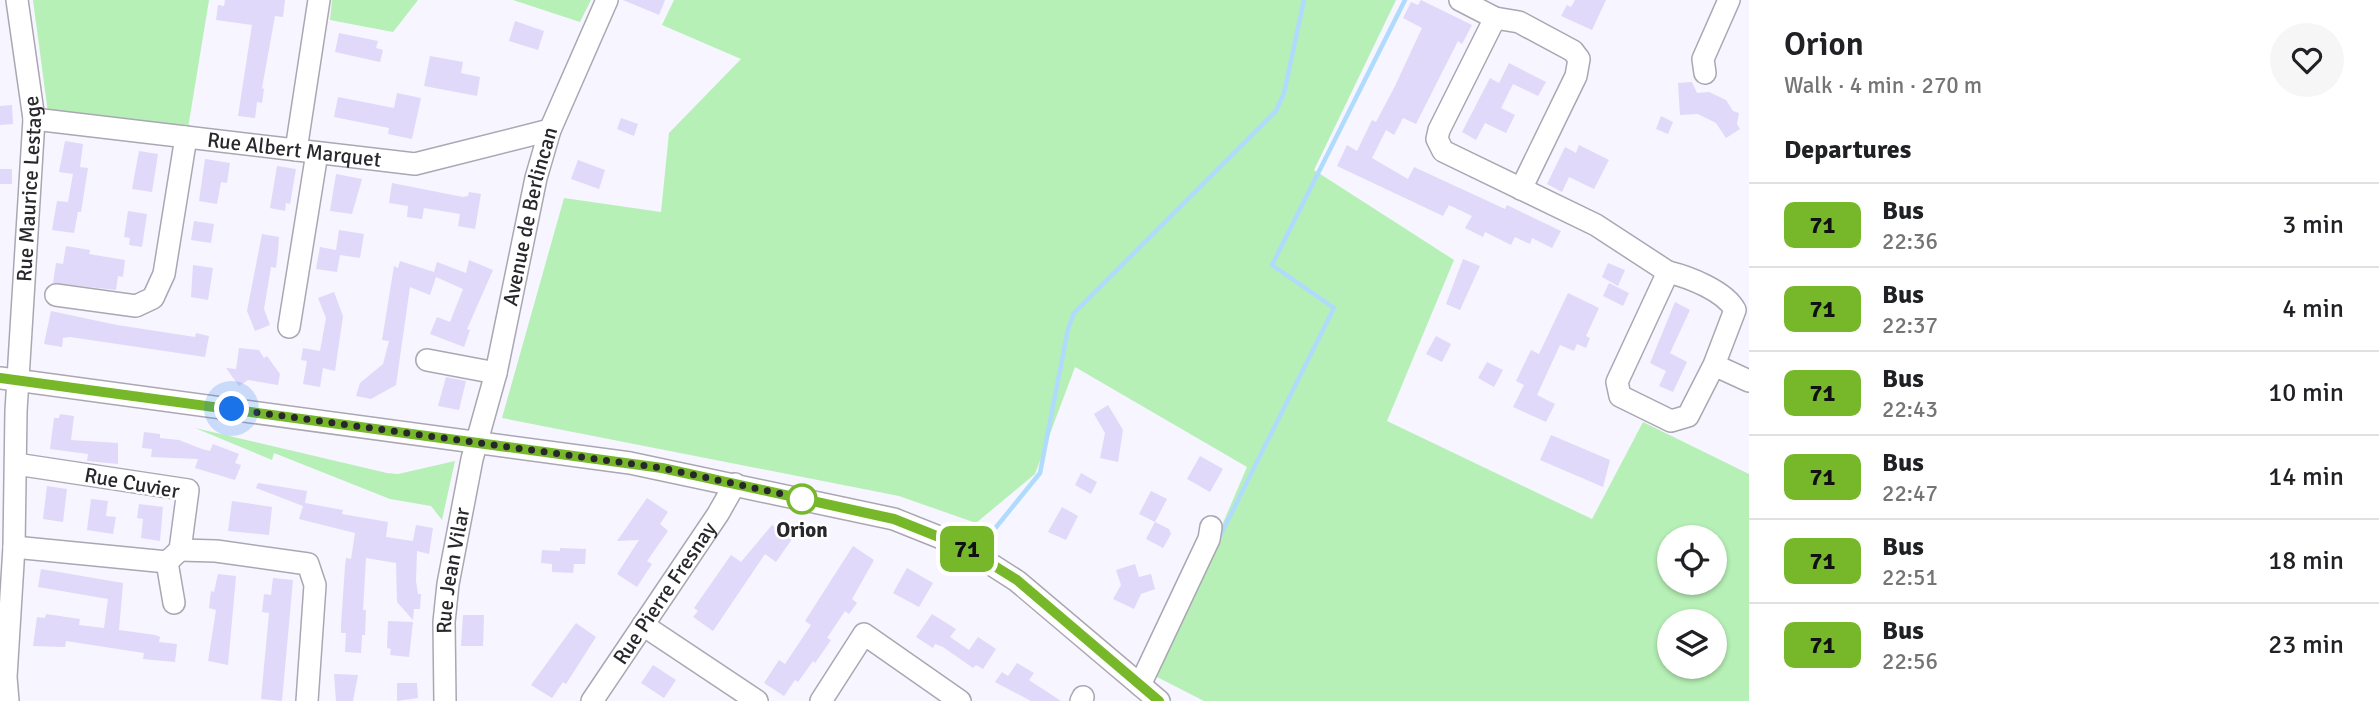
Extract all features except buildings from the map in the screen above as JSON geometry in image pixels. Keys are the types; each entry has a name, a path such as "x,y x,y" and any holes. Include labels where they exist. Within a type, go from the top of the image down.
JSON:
{"street":[{"name":"Rue Maurice Lestage","path":"8,701 6,677 16,464 9,379 34,120 17,0"},
{"path":"289,327 319,0"},
{"name":"Avenue de Berlincan","path":"478,443 496,373 537,178 551,130 607,0"},
{"path":"1460,0 1495,18 1519,22 1573,51 1580,59 1576,76 1521,189"},
{"path":"1705,73 1703,59 1710,36 1729,0"},
{"path":"1495,18 1437,139 1443,151 1596,225 1668,272 1681,275 1723,297 1735,310 1714,365 1688,416 1671,421 1620,396 1617,382 1668,272"},
{"name":"Rue Albert Marquet","path":"34,120 415,164 551,130"},
{"path":"56,295 136,306 153,298 164,274 186,137"},
{"path":"427,360 496,373"},
{"path":"1714,365 1749,381"},
{"path":"9,379 662,468 894,519 964,547 1043,600 1159,701"},
{"name":"Rue Jean Vilar","path":"445,701 444,622 448,583 478,443"},
{"name":"Rue Cuvier","path":"16,464 188,489 173,556"},
{"name":"Rue Pierre Fresnay","path":"592,701 718,514 734,484"},
{"path":"1140,685 1209,539 1211,527"},
{"path":"14,547 173,556 216,551 308,564 315,585 307,701"},
{"path":"173,556 174,603"},
{"path":"643,625 757,701"},
{"path":"821,701 864,634 960,701"}],"green space":[{"path":"33,0 209,0 188,128 48,113"},
{"path":"332,0 418,0 393,32 330,20"},
{"path":"513,0 591,0 580,22"},
{"path":"674,0 1396,0 1314,170 1454,260 1387,421 1592,519 1643,422 1749,474 1749,701 1204,701 1157,677 1247,467 1075,367 1035,474 976,523 899,496 502,418 564,198 661,212 669,133 741,59 662,25"},
{"path":"195,428 387,473 398,474 455,461 442,520 431,506 390,499 274,453 272,460"}],"waterway":[{"path":"993,531 1040,473 1068,329 1074,313 1276,111 1284,93 1304,0"},
{"path":"1218,540 1334,308 1272,265 1405,0"}],"bus line":[{"name":"71","path":"0,378 662,468 894,519 942,536 1017,580 1159,701"}],"place":[{"name":"Orion","path":"802,499"}],"route":[{"path":"232,409 662,468 814,501 802,499"}]}
